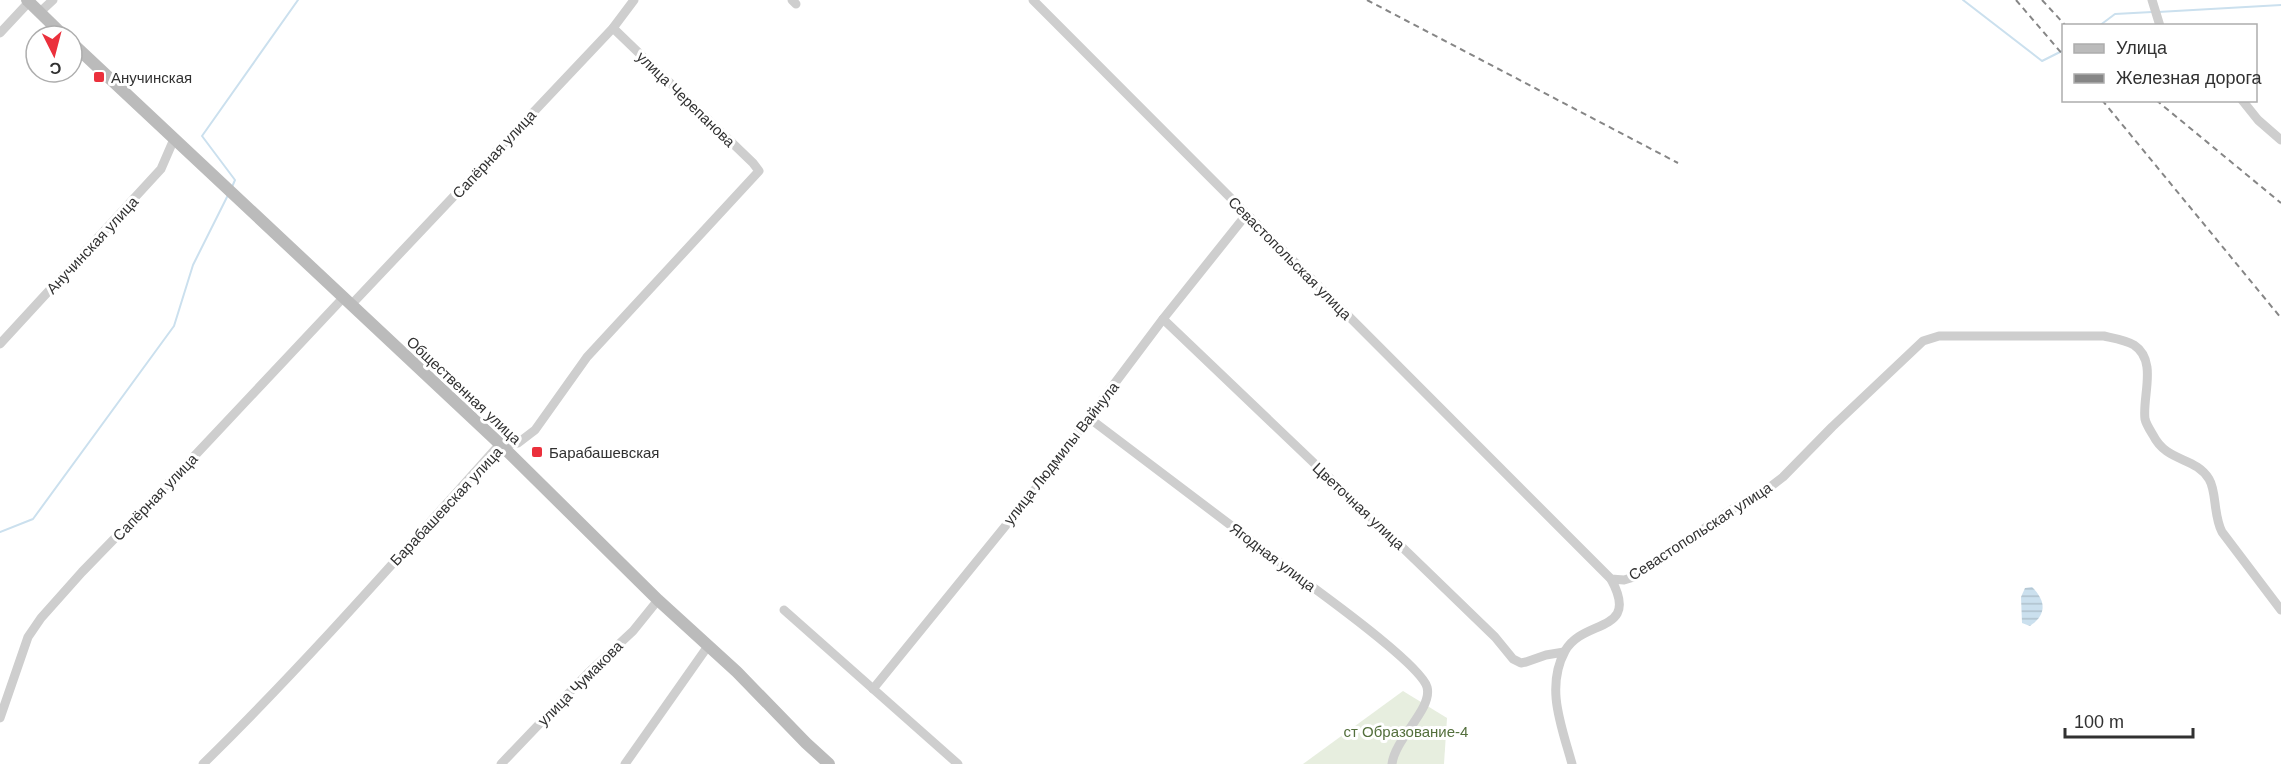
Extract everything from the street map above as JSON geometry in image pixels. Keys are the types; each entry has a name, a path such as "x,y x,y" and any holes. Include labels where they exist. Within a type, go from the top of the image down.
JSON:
{"main road":[{"path":"28,1 51,24"},
{"name":"Общественная улица","path":"84,54 500,444 658,600 737,672 829,764"}],"street":[{"path":"39,13 53,0"},
{"name":"Сапёрная улица","path":"0,718 28,637 41,618 82,572 613,28 633,0"},
{"name":"Севастопольская улица","path":"1033,0 1611,579 1624,580 1634,577 1731,510 1766,490 1783,477 1923,341 1939,336 2104,336 2128,342 2137,347 2142,354 2147,364 2145,421 2162,449 2174,457 2193,463 2210,480 2216,520 2222,532 2281,610"},
{"path":"2152,0 2159,24"},
{"path":"0,33 28,1"},
{"name":"улица Черепанова","path":"613,28 759,171"},
{"path":"2244,102 2258,120 2281,140"},
{"name":"Анучинская улица","path":"0,344 161,170 174,139"},
{"name":"Барабашевская улица","path":"203,764 226,743 346,615 500,444 518,443 535,430 587,357 759,171"},
{"name":"улица Людмилы Вайнула","path":"873,689 1033,492 1163,319 1246,215"},
{"name":"Цветочная улица","path":"1163,319 1495,637 1513,658 1521,663 1564,652"},
{"name":"Ягодная улица","path":"1089,418 1339,607 1398,654 1425,683 1427,696 1420,714 1402,737 1392,764"},
{"path":"1572,764 1555,698 1557,675 1564,652 1577,638 1614,618 1618,611 1620,598 1611,579"},
{"name":"улица Чумакова","path":"501,764 633,631 658,600"},
{"path":"784,610 958,764"},
{"path":"624,764 708,646"}],"green space":[{"name":"ст Образование-4","path":"1403,691 1447,718 1444,764 1303,764"}],"water":[{"path":"2032,587 2040,597 2043,607 2039,617 2030,626 2022,623 2021,597 2025,588"}],"waterway":[{"path":"232,187 235,180 202,136 298,0"},
{"path":"1963,0 2042,61 2062,51"},
{"path":"2158,12 2281,5"},
{"path":"2102,24 2115,14 2152,12"},
{"path":"0,532 33,519 174,326 193,265 228,195"}],"railway":[{"path":"1367,0 1678,163"},
{"path":"2016,0 2062,54"},
{"path":"2042,0 2064,24"},
{"path":"2104,102 2281,318"},
{"path":"2158,102 2281,203"}],"place":[{"name":"Анучинская","path":"99,77"},
{"name":"Барабашевская","path":"537,452"}]}
